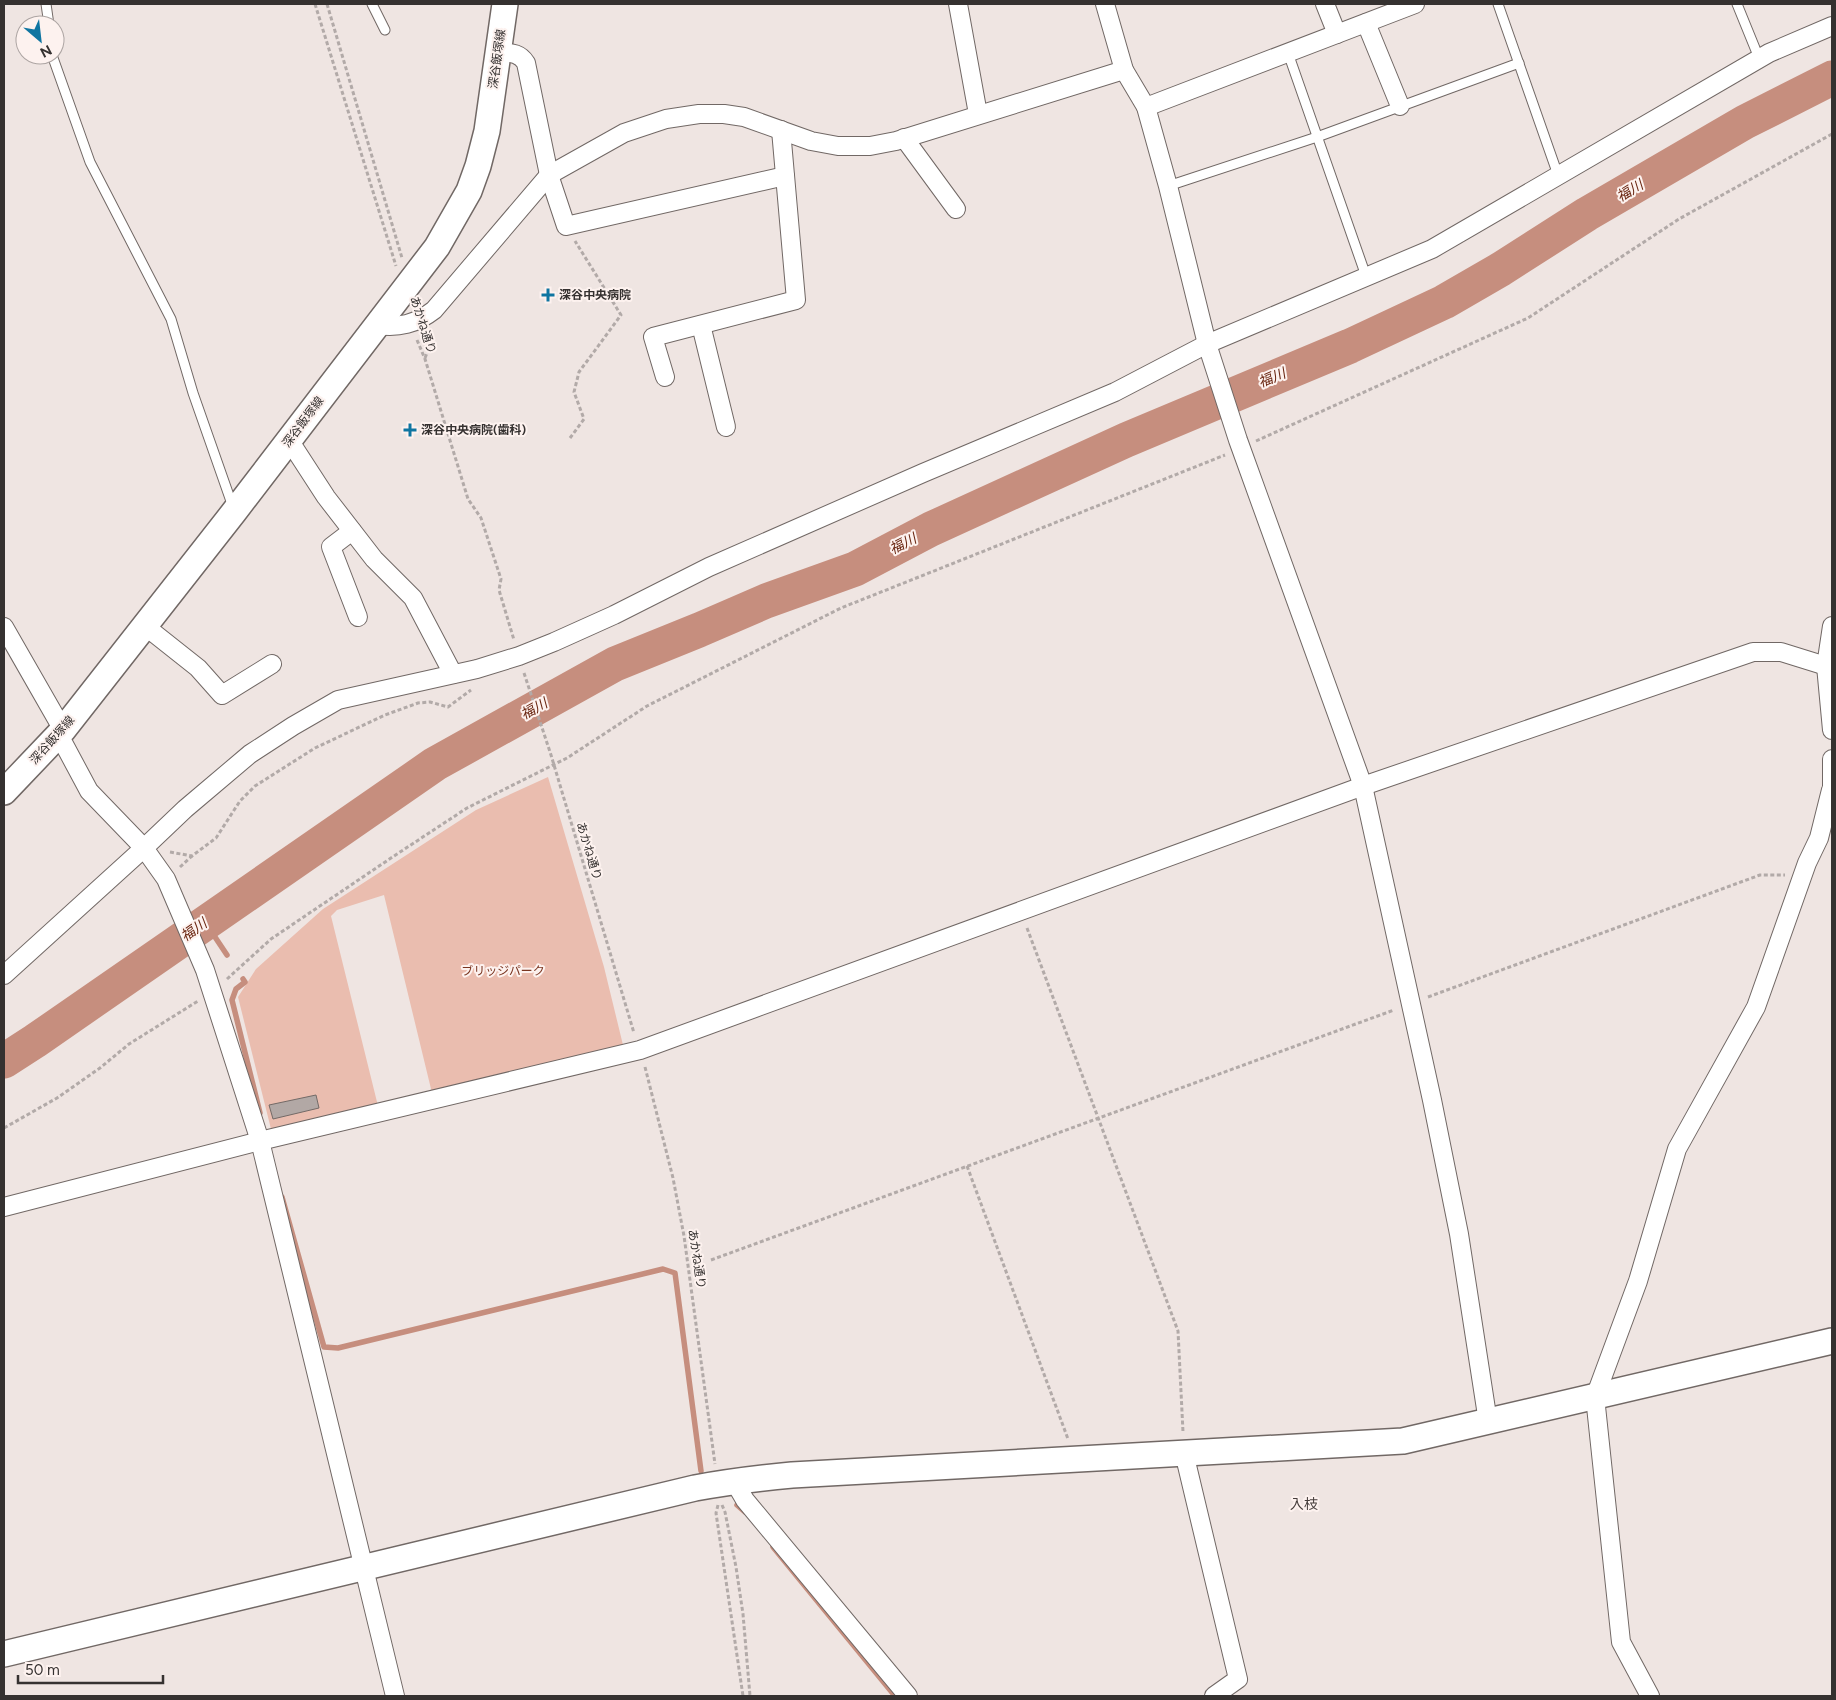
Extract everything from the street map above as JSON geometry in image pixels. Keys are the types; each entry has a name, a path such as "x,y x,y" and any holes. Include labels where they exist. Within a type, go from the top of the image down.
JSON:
{"street":[{"name":"深谷飯塚線","path":"4,792 61,732 234,512 437,247 455,218 478,166 487,131 505,4"},
{"path":"958,4 978,114"},
{"path":"1105,4 1124,70 1146,107 1168,186 1209,351 1239,444 1363,786 1459,1234 1488,1422"},
{"path":"1325,4 1337,34"},
{"path":"1146,107 1415,4"},
{"path":"1366,23 1400,106"},
{"path":"4,975 185,809 250,754 338,700 477,669 519,656 614,615 709,567 1209,351 1366,276 1432,249 1759,58 1832,26"},
{"path":"498,52 521,56 526,63 549,176 566,226 785,176"},
{"path":"377,325 394,327 411,323 434,310 549,176 624,133 666,119 700,114 724,114 744,117 811,141 838,146 870,146 904,138 1124,70"},
{"path":"665,377 652,337 796,300 781,130"},
{"path":"904,138 956,209"},
{"path":"701,325 726,427"},
{"path":"289,440 326,497 352,531 374,559 413,598 453,674"},
{"path":"352,531 331,547 358,617"},
{"path":"145,626 198,668 222,695 272,664"},
{"path":"4,627 61,732 89,791 170,875 205,970 260,1141 395,1696"},
{"path":"1832,627 1826,666 1832,730"},
{"path":"4,1207 260,1141 640,1050 1363,786 1753,652 1780,652 1826,666"},
{"path":"1650,1696 1621,1642 1595,1397 1638,1281 1677,1149 1756,1007 1803,875 1819,838 1832,794 1832,759"},
{"path":"4,1654 695,1488 723,1483 792,1475 1403,1441 1832,1341"},
{"path":"1184,1453 1238,1679 1214,1696"},
{"path":"723,1483 745,1500 908,1696"}],"lane":[{"path":"372,4 385,30"},
{"path":"1498,4 1558,175"},
{"path":"1737,4 1759,58"},
{"path":"1288,52 1366,276"},
{"path":"1168,186 1317,136 1519,63"},
{"path":"56,65 90,162 171,319 193,393 234,512"}],"path":[{"name":"あかね通り","path":"315,4 406,287"},
{"name":"あかね通り","path":"327,4 406,287"},
{"path":"4,1128 57,1098 100,1068 129,1044 212,992 271,939 310,911 467,808 554,765 647,706 841,608 1239,444 1528,318 1679,219 1832,134"},
{"path":"566,226 621,315 579,372 574,392 584,419 570,438"},
{"name":"あかね通り","path":"411,323 425,359 468,499 481,518 502,579 499,590 516,648"},
{"name":"あかね通り","path":"522,666 551,755 636,1042"},
{"path":"170,875 216,838 240,801 255,786 315,748 385,716 418,704 430,702 448,707 472,689"},
{"path":"164,850 192,856"},
{"path":"711,1260 1760,875 1803,875"},
{"path":"1020,911 1178,1331 1184,1453"},
{"name":"あかね通り","path":"644,1064 674,1178 684,1236 723,1483 725,1512 743,1614 750,1696"},
{"path":"967,1166 1075,1459"},
{"name":"あかね通り","path":"723,1483 716,1513 743,1696"}],"green space":[{"name":"ブリッジパーク","path":"548,777 604,967 623,1045 432,1093 384,895 337,910 331,916 378,1106 272,1133 238,997 256,969 323,909 476,810"}],"building":[{"path":"316,1095 319,1108 273,1119 269,1105"}],"waterway":[{"name":"福川","path":"4,1061 435,764 615,664 766,601 855,569 931,529 1126,440 1350,346 1444,302 1501,269 1587,214 1745,122 1832,78"},
{"path":"205,922 227,955"},
{"path":"243,979 245,982 236,989 232,1000 260,1113"},
{"path":"282,1197 324,1347 338,1348 663,1269 675,1273 701,1471"},
{"path":"737,1505 745,1512"},
{"path":"773,1547 895,1696"}],"place":[{"name":"深谷中央病院","path":"548,295"},
{"name":"深谷中央病院(歯科)","path":"410,430"}],"district":[{"name":"入枝","path":"1304,1504"}]}
